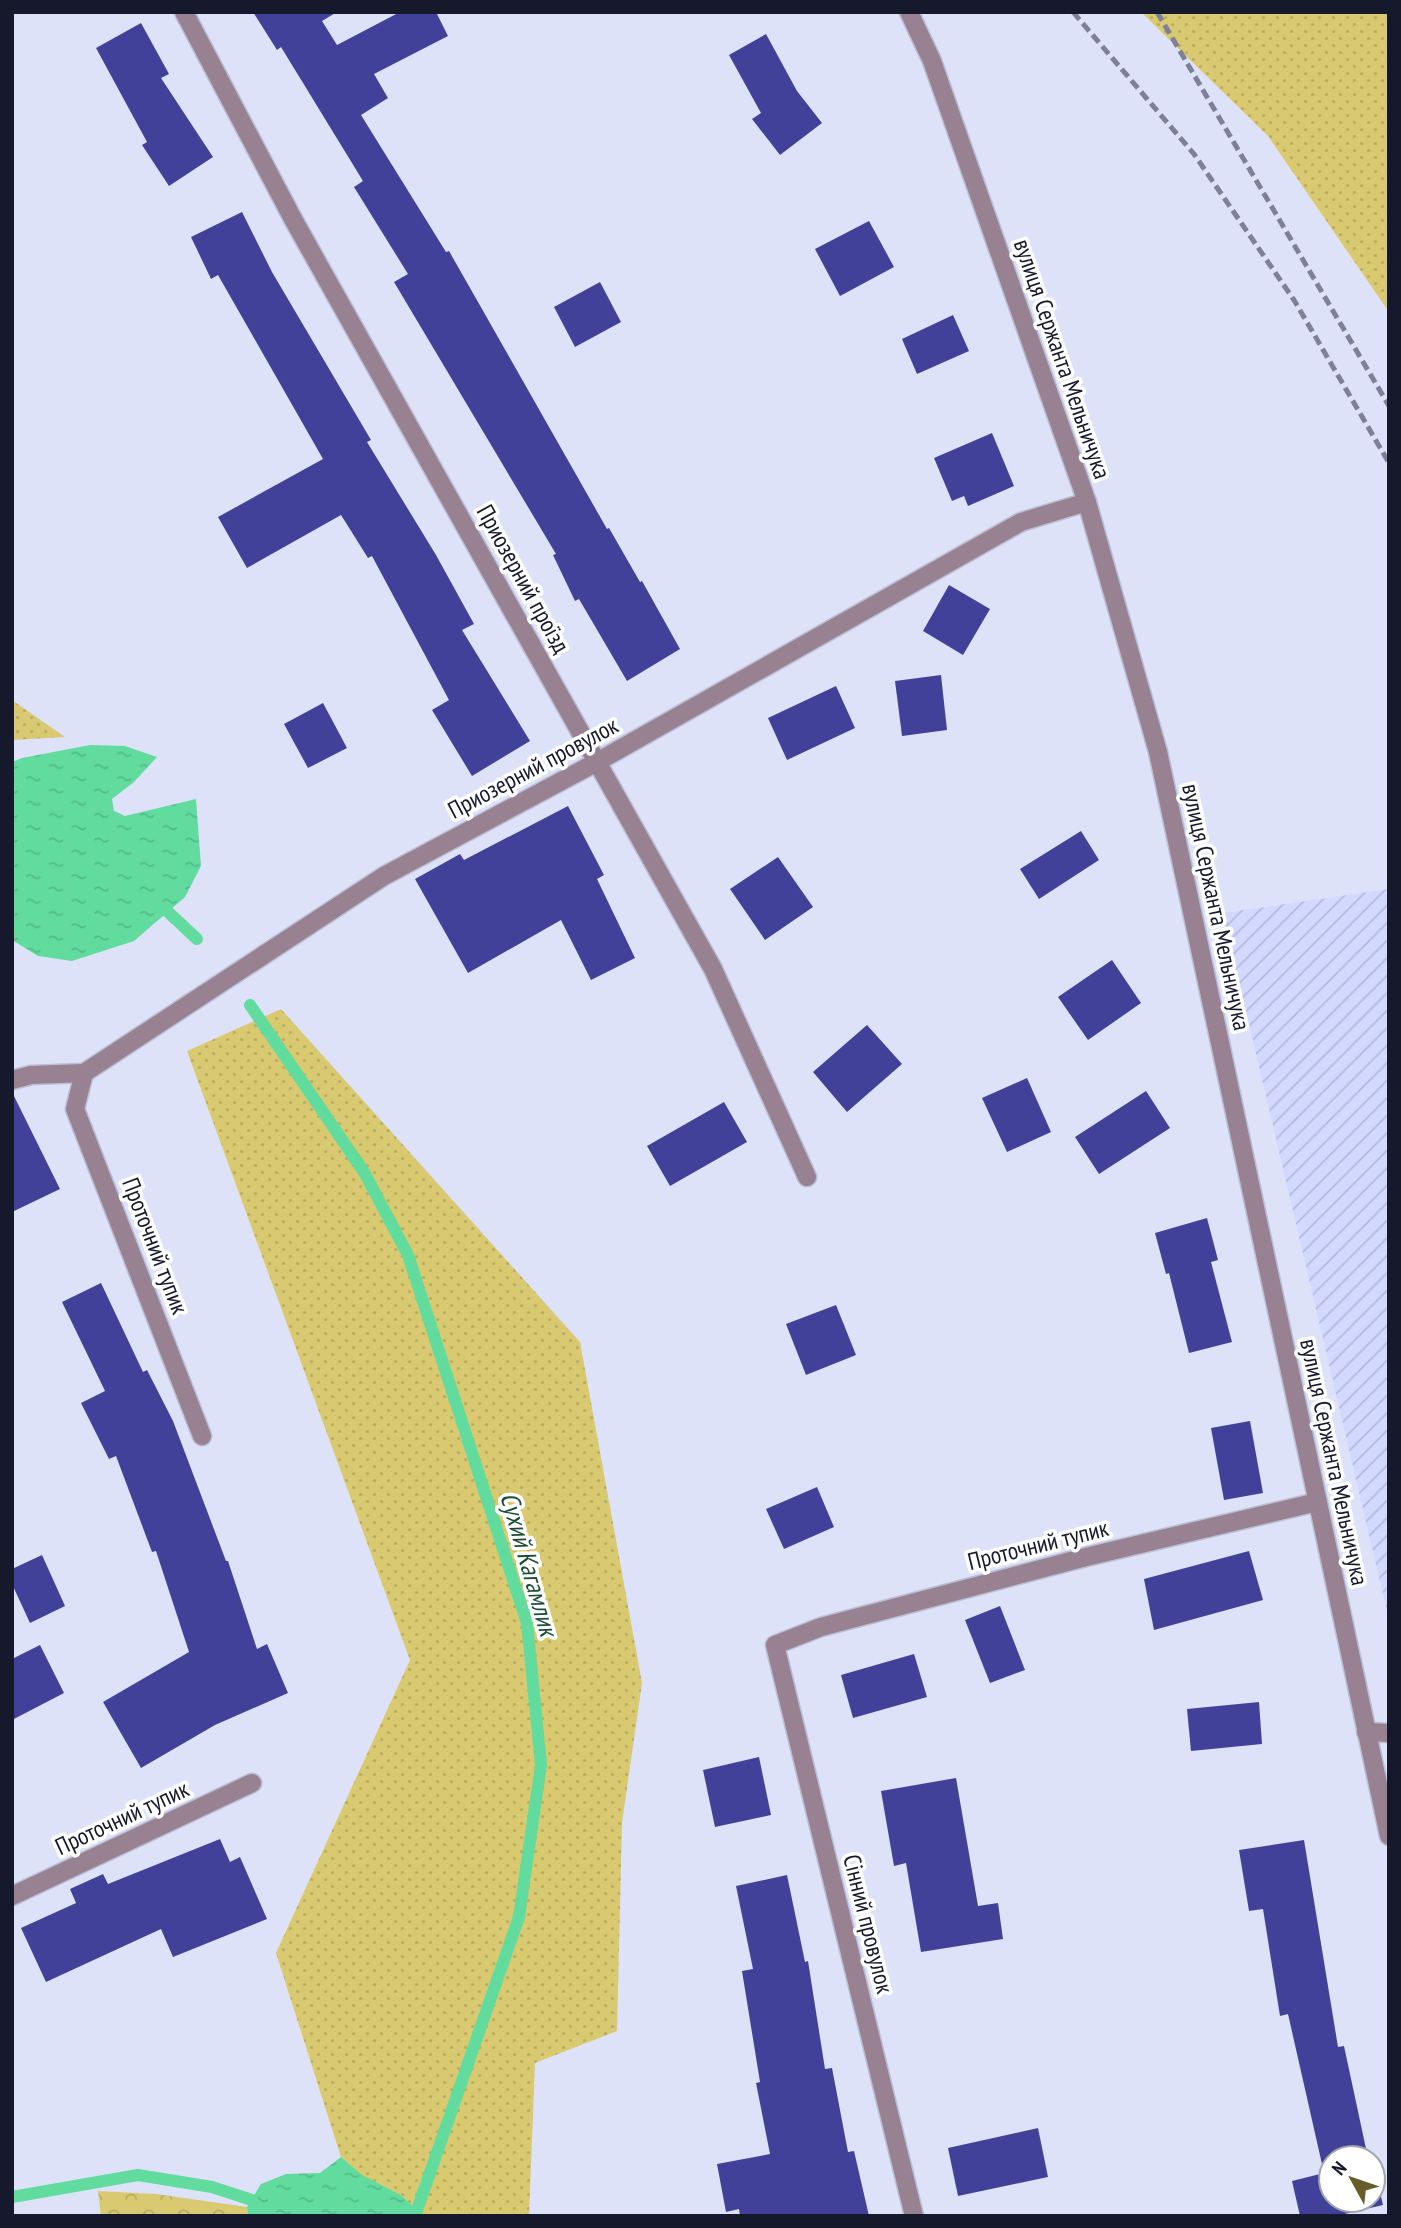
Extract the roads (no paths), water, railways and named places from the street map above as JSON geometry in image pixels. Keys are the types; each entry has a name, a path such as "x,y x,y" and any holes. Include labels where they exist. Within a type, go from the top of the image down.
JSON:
{"street":[{"name":"Приозерний проїзд","path":"184,12 299,231 713,969 807,1177"},
{"name":"вулиця Сержанта Мельничука","path":"909,12 932,61 1087,502 1158,752 1389,1836"},
{"name":"Приозерний провулок","path":"85,1073 384,876 597,762 1021,523 1087,502"},
{"name":"Проточний тупик","path":"85,1073 75,1109 202,1436"},
{"path":"12,1080 32,1074 85,1073"},
{"name":"Проточний тупик","path":"775,1645 821,1627 1086,1557 1317,1502"},
{"name":"Сінний провулок","path":"775,1645 914,2216"},
{"path":"1366,1732 1389,1733"},
{"name":"Проточний тупик","path":"12,1896 252,1783"}],"water":[{"path":"90,745 125,746 157,757 134,782 112,799 114,811 125,816 196,799 201,866 185,897 134,941 72,961 38,956 12,940 12,762"},
{"path":"341,2157 362,2175 401,2195 423,2216 248,2216 247,2207 261,2184 286,2174 320,2173"}],"waterway":[{"name":"Сухий Кагамлик","path":"155,904 168,912 197,939"},
{"name":"Сухий Кагамлик","path":"250,1005 364,1172 408,1255 527,1623 541,1765 519,1917 415,2216"},
{"path":"12,2197 138,2175 212,2187 252,2200"}],"railway":[{"path":"1073,12 1194,154 1294,300 1389,463"},
{"path":"1157,12 1389,406"}]}
